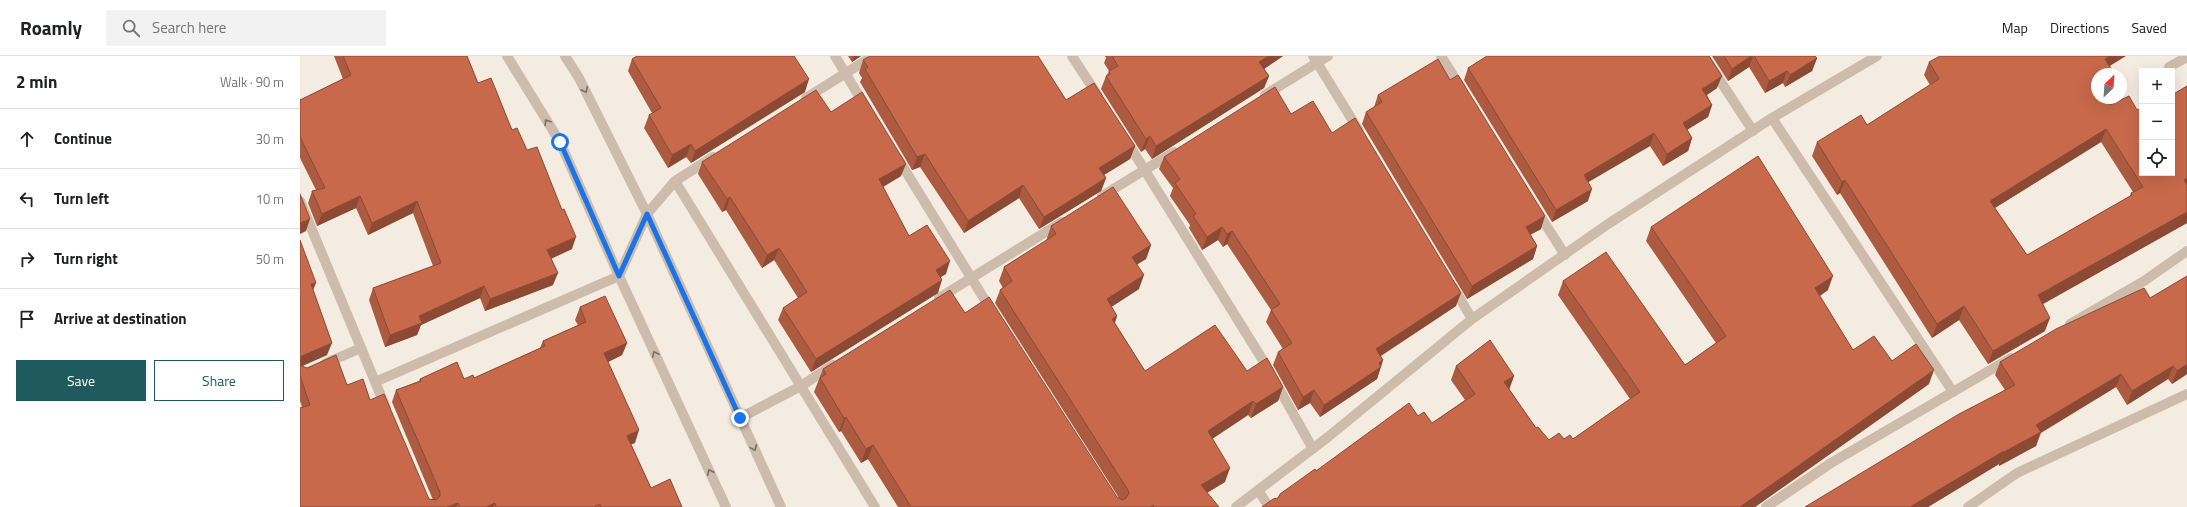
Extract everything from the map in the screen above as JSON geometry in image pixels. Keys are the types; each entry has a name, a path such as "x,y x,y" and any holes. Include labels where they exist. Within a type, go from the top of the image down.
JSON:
{"street":[{"path":"507,56 560,142 619,276 726,507"},
{"path":"565,56 579,78 647,214 781,507"},
{"path":"835,56 870,113"},
{"path":"800,102 874,56"},
{"path":"1072,56 1102,103"},
{"path":"1258,100 1315,59 1328,56"},
{"path":"1441,56 1466,96"},
{"path":"1704,56 1754,131"},
{"path":"1236,507 1313,449 1472,319 1608,224 1772,118 1876,56"},
{"path":"2169,67 2187,57"},
{"path":"1315,59 1366,143"},
{"path":"1772,118 1953,392"},
{"path":"1119,130 1268,369 1313,449"},
{"path":"1092,203 1185,145"},
{"path":"890,146 996,318"},
{"path":"375,382 619,276 647,214 675,180 721,152"},
{"path":"675,180 875,507"},
{"path":"300,201 391,419"},
{"path":"1532,202 1565,255"},
{"path":"932,303 1071,216"},
{"path":"2062,328 2144,281 2187,251"},
{"path":"1447,278 1472,319"},
{"path":"314,368 361,348"},
{"path":"1766,507 1831,462 2021,352"},
{"path":"740,418 801,386 840,361"},
{"path":"1968,507 2017,473 2187,394"},
{"path":"1258,490 1269,507"}],"building":[{"path":"343,56 467,56 478,83 491,78 512,130 517,128 527,150 537,147 562,210 564,209 576,237 547,250 558,273 490,299 484,286 419,316 422,323 390,335 373,288 441,263 417,201 372,223 360,196 322,214 312,191 325,188 300,137 300,100 351,75"},
{"path":"637,56 794,56 809,79 695,151 691,144 672,155 649,115 661,108 632,59"},
{"path":"870,56 1038,56 1066,100 1094,83 1135,146 1099,168 1106,178 1044,217 1023,185 968,221 925,154 917,157 865,69 868,67 863,60"},
{"path":"1112,56 1269,56 1259,62 1269,76 1156,146 1150,136 1146,139 1106,76 1110,74 1109,71 1118,66"},
{"path":"1487,56 1709,56 1722,76 1702,89 1712,105 1683,123 1692,138 1667,154 1654,133 1584,175 1592,189 1556,210 1468,68"},
{"path":"1724,56 1751,56 1732,69"},
{"path":"1754,56 1815,56 1817,58 1790,75 1787,71 1769,81"},
{"path":"1940,56 2109,56 2105,59 2111,68 2091,68 2091,104 2127,104 2127,97 2129,96 2137,110 2139,109 2139,176 2175,176 2175,93 2187,86 2187,178 2184,180 2187,185 2187,212 2038,295 2050,318 1993,351 1964,306 1937,324 1845,180 1842,182 1817,142 1861,115 1867,125 1939,79 1929,62","holes":["2106,129 2143,187 2131,193 2132,195 2027,255 1990,201"]},
{"path":"1438,59 1450,80 1458,75 1545,216 1526,227 1537,246 1472,286 1366,112 1382,102 1378,95"},
{"path":"1275,87 1291,114 1313,101 1332,133 1355,118 1461,293 1376,349 1383,360 1379,363 1381,367 1324,405 1314,390 1303,397 1278,352 1292,343 1271,310 1280,304 1232,231 1227,234 1222,227 1207,237 1193,216 1196,214 1175,183 1180,179 1164,157"},
{"path":"816,90 831,112 862,92 906,164 879,179 909,236 927,225 950,261 936,270 942,280 816,359 783,308 807,292 779,248 767,255 730,197 727,199 702,162"},
{"path":"1758,156 1833,276 1815,288 1853,350 1874,336 1892,361 1916,344 1934,370 1740,507 1262,507 1273,499 1278,498 1280,494 1315,469 1316,471 1409,403 1418,416 1424,412 1432,423 1475,394 1456,366 1490,340 1514,376 1504,382 1536,428 1538,427 1549,440 1559,433 1564,439 1570,435 1573,439 1640,392 1563,281 1606,252 1685,365 1726,336 1651,227"},
{"path":"1113,187 1151,245 1132,257 1144,275 1107,299 1117,316 1112,319 1145,371 1215,325 1247,371 1267,358 1283,387 1256,404 1253,401 1208,431 1230,468 1201,485 1219,507 1154,507 1153,505 1150,507 911,507 873,445 866,449 846,417 844,418 820,378 826,374 823,369 950,290 965,313 989,297 1117,497 1122,500 1126,498 1129,493 1128,490 1000,290 1012,281 1004,267 1056,234 1051,226"},
{"path":"300,194 310,219 300,223"},
{"path":"300,240 316,283 311,284 332,343 300,358"},
{"path":"2187,276 2187,364 2177,371 2173,366 2132,391 2121,374 2036,425 2041,432 2004,451 1910,507 1805,507 1959,414 2015,385 2000,362 2056,329 2144,288 2150,298"},
{"path":"605,296 627,343 604,353 639,430 627,436 651,488 670,479 682,507 601,507 600,504 594,507 496,507 495,503 486,507 460,507 458,503 447,507 300,507 300,408 310,405 300,376 300,365 307,368 336,355 347,385 363,379 370,400 384,394 429,499 436,500 440,496 440,492 396,390 421,381 420,379 457,362 464,379 473,375 474,378 545,346 543,341 586,322 580,307"}],"route":[{"path":"560,142 619,276 647,214 740,418"}]}
